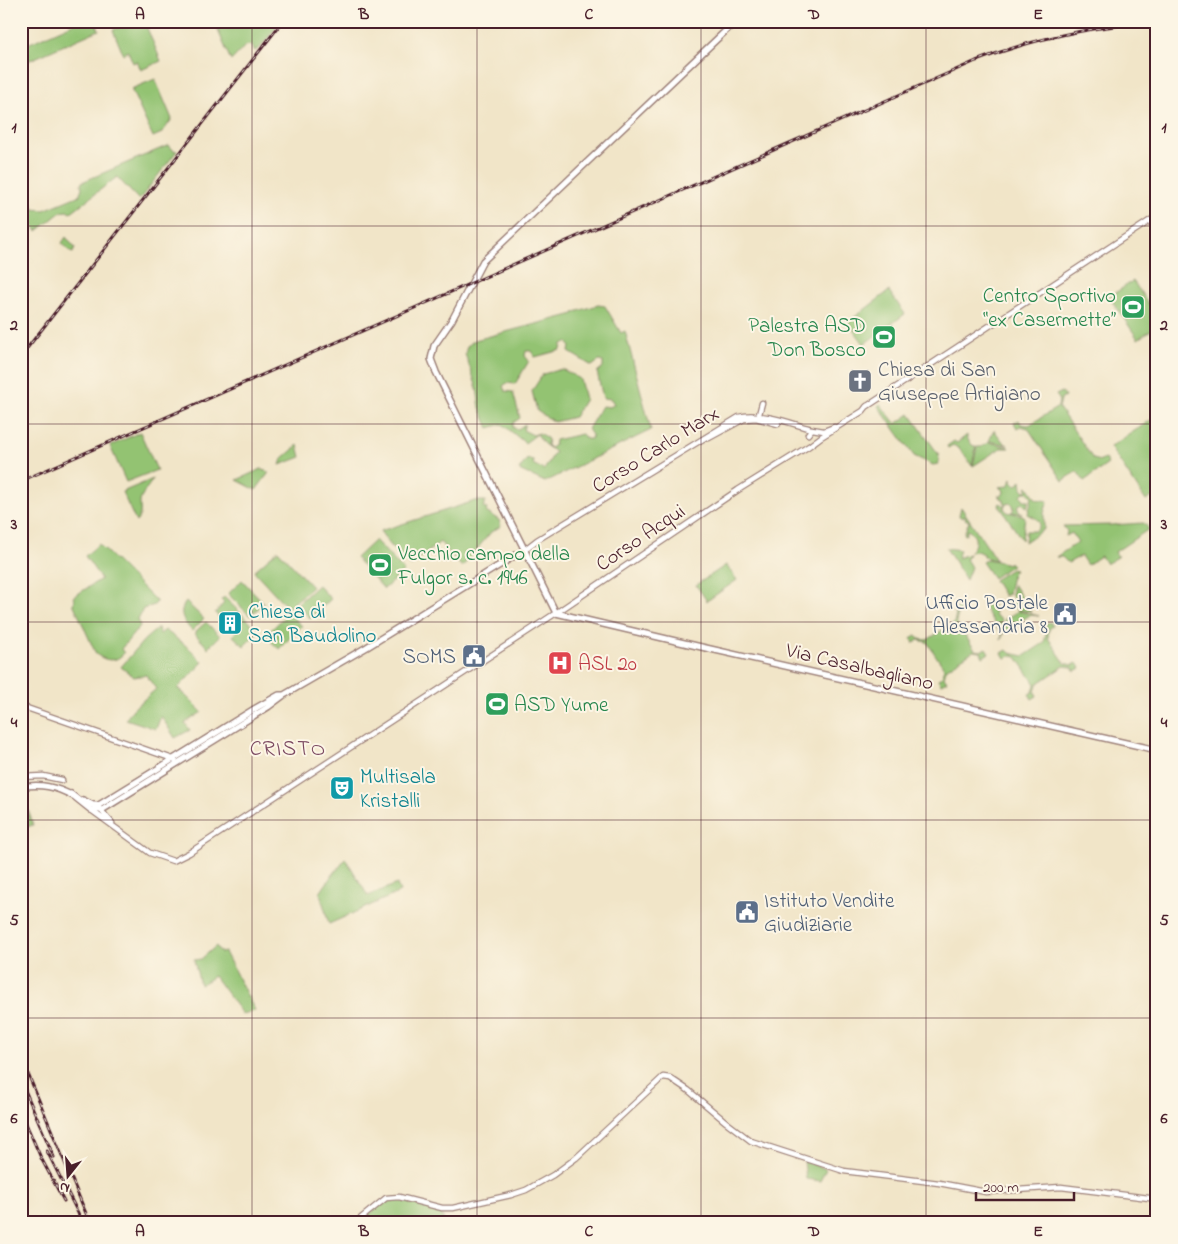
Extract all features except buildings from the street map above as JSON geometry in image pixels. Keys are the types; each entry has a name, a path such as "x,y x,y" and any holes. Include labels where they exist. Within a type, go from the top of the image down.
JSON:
{"main road":[{"path":"556,612 436,372 432,358 434,344 452,320 480,265 488,256 736,21"},
{"name":"Corso Carlo Marx","path":"175,761 256,708 279,696 284,696 524,550"},
{"name":"Via Casalbagliano","path":"556,612 697,646 1157,750"},
{"path":"21,786 48,786 71,794 92,807 102,810 175,761"},
{"path":"92,807 175,761"}],"street":[{"path":"812,433 828,430 867,406 1157,216"},
{"path":"758,417 762,403"},
{"name":"Corso Acqui","path":"114,826 152,854 173,861 556,612 738,490 863,411 867,406"},
{"name":"Corso Carlo Marx","path":"524,550 733,420 746,415 812,433 817,440"},
{"path":"812,433 820,435 817,440"},
{"path":"803,450 812,433"},
{"path":"21,706 175,761"},
{"path":"21,777 43,776 62,780"},
{"path":"107,817 105,810 110,804"},
{"path":"92,807 114,826"},
{"path":"102,810 114,826"},
{"path":"355,1223 386,1198 398,1197 442,1208 453,1208 526,1190 553,1175 576,1158 663,1077 670,1078 688,1090 752,1141 852,1173 932,1182 986,1192 1061,1187 1157,1199"}],"green space":[{"path":"79,21 95,21 99,30 21,64 21,47"},
{"path":"132,21 144,21 161,61 141,70 137,61 133,63 128,51 123,54 113,30"},
{"path":"214,21 281,21 260,48 255,51 251,45 245,46 231,61"},
{"path":"155,79 172,119 162,133 153,137 131,89"},
{"path":"169,145 173,150 177,151 139,200 117,177 70,213 67,211 61,212 37,231 23,212 26,208 24,205 32,202 33,209 44,210 80,195 82,182"},
{"path":"66,237 75,248 73,253 62,243"},
{"name":"Centro Sportivo “ex Casermette”","path":"1133,281 1157,316 1157,326 1138,339 1109,297"},
{"path":"889,291 905,314 864,344 848,322"},
{"path":"598,305 605,306 621,333 625,331 651,430 545,482 519,470 527,459 534,461 533,464 544,470 555,452 544,444 537,434 525,443 502,424 489,428 480,408 477,388 465,354 467,346 475,340 574,314 575,312","holes":["567,342 570,346 569,352 592,366 599,361 603,362 603,367 597,372 603,398 611,399 614,404 610,407 602,406 588,429 592,435 591,439 586,439 582,434 555,440 554,446 550,448 547,445 548,439 539,433 533,435 523,430 525,424 518,429 513,428 513,423 520,418 513,392 505,391 503,386 507,383 515,384 529,361 525,356 526,351 531,351 535,357 561,350 562,344"]},
{"path":"562,369 580,379 585,399 574,417 554,422 537,411 532,391 543,374"},
{"path":"1062,392 1065,397 1061,399 1059,408 1093,459 1101,461 1105,459 1108,464 1084,481 1077,471 1063,481 1028,428 1021,426 1017,428 1014,423 1019,420 1021,424 1029,425 1058,407 1059,399 1056,395"},
{"path":"880,404 896,424 910,414 939,455 938,464 933,465 914,456 878,406"},
{"path":"1157,416 1157,494 1146,501 1110,447"},
{"path":"994,430 1004,443 1008,445 989,441"},
{"path":"140,432 157,470 126,482 110,446"},
{"path":"967,435 972,445 976,447 972,466 960,449 953,445 948,448 947,446 954,441 957,443"},
{"path":"989,442 1009,448 1001,448 973,466 977,447 981,447"},
{"path":"298,445 301,457 280,465 282,459"},
{"path":"261,469 268,472 268,474 256,490 237,480"},
{"path":"1012,478 1012,482 1015,485 1019,484 1021,480 1022,488 1025,491 1028,490 1026,487 1028,486 1036,499 1048,501 1044,513 1044,529 1025,542 1026,531 1036,531 1040,525 1036,518 1028,514 1032,497 1028,492 1024,492 1021,495 1024,500 1029,500 1027,507 1022,503 1018,506 1018,510 1022,513 1011,512 1014,509 1011,503 1005,506 1004,500 998,496 1002,496 1004,492 999,487 1008,486"},
{"path":"153,479 143,493 140,502 140,515 136,522 122,492"},
{"path":"475,501 486,501 483,507 487,509 486,512 499,520 501,526 491,532 462,567 440,542 411,566 391,546 380,531"},
{"path":"1000,503 1005,506 1004,508 1007,512 1025,517 1022,540 999,505"},
{"path":"961,507 996,560 983,557 983,554 977,551 969,552 974,547 975,538 968,529 966,535 964,534 969,521 964,516 963,518 959,516"},
{"path":"1144,523 1149,529 1115,552 1118,557 1106,564 1101,556 1087,565 1081,556 1068,563 1062,557 1056,557 1078,542 1072,533 1066,536 1067,531 1063,526"},
{"name":"Vecchio campo della Fulgor s. c. 1946","path":"375,540 404,571 384,589 356,558"},
{"path":"99,544 157,602 143,609 138,619 140,626 121,649 124,653 114,660 103,658 96,654 73,603 75,601 73,597 101,579 85,556"},
{"path":"946,548 960,550 957,558 969,554 966,559 971,567 966,580"},
{"path":"278,550 312,587 288,608 254,571"},
{"path":"987,559 1009,564 1010,562 1012,565 993,578 982,562"},
{"path":"726,565 737,580 707,601 696,585"},
{"path":"1013,568 1015,571 1013,571 1008,594 1004,596 994,580"},
{"path":"242,580 264,603 250,616 228,594"},
{"path":"1013,584 1031,612 1018,610 1013,604 1014,599 1011,594"},
{"path":"318,585 331,599 310,618 297,604"},
{"path":"224,597 259,631 244,646 233,636 238,625 237,619 233,614 227,614 222,620 215,613 224,603 221,600"},
{"path":"186,602 204,619 192,631 184,621 182,614 183,606"},
{"path":"982,604 993,606 996,616 1002,620 999,631"},
{"path":"959,607 962,611 958,613 956,622 975,650 981,651 986,648 989,653 983,657 981,652 973,651 946,669 944,677 947,681 941,684 938,679 942,677 944,668 927,642 918,640 914,643 911,638 916,635 919,639 927,640 954,623 956,614 954,611"},
{"path":"1018,611 1039,616 1030,615 1004,632 1001,640 1005,619"},
{"path":"288,613 302,626 279,649 265,636"},
{"path":"206,622 220,636 208,648 195,632"},
{"path":"1050,622 1053,626 1049,629 1048,638 1065,663 1073,665 1077,663 1080,668 1075,671 1072,667 1064,666 1037,684 1035,692 1037,696 1032,699 1029,694 1033,692 1035,684 1017,657 1010,656 1005,658 1002,653 1007,650 1010,653 1024,656 1044,643 1047,629 1045,625"},
{"path":"158,628 160,634 165,630 189,648 203,662 178,688 202,712 185,723 190,730 175,738 161,716 156,729 126,719 133,709 156,689 146,675 134,677 121,667 144,640"},
{"path":"23,794 33,825 21,829 21,795"},
{"path":"346,859 368,896 397,884 400,892 329,924 320,893"},
{"path":"216,946 221,953 225,952 255,1011 242,1014 214,976 200,985 194,960 201,959"},
{"path":"804,1161 826,1169 820,1181 806,1179"},
{"path":"394,1199 442,1213 444,1223 359,1223 380,1204"}],"railway":[{"path":"21,356 283,21"},
{"path":"21,481 976,61 1020,46 1065,34 1157,22"},
{"path":"21,1057 90,1223"},
{"path":"21,1081 54,1157"},
{"path":"21,1112 41,1158 64,1201"},
{"path":"47,1151 83,1223"}],"place":[{"name":"Centro Sportivo “ex Casermette”","path":"1133,307"},
{"name":"Palestra ASD Don Bosco","path":"884,337"},
{"name":"Chiesa di San Giuseppe Artigiano","path":"860,381"},
{"name":"Vecchio campo della Fulgor s. c. 1946","path":"380,565"},
{"name":"Ufficio Postale Alessandria 8","path":"1065,614"},
{"name":"Chiesa di San Baudolino","path":"230,623"},
{"name":"SOMS","path":"474,656"},
{"name":"ASL 20","path":"560,663"},
{"name":"ASD Yume","path":"497,704"},
{"name":"Multisala Kristalli","path":"342,788"},
{"name":"Istituto Vendite Giudiziarie","path":"747,912"}],"district":[{"name":"CRISTO","path":"288,747"}]}
